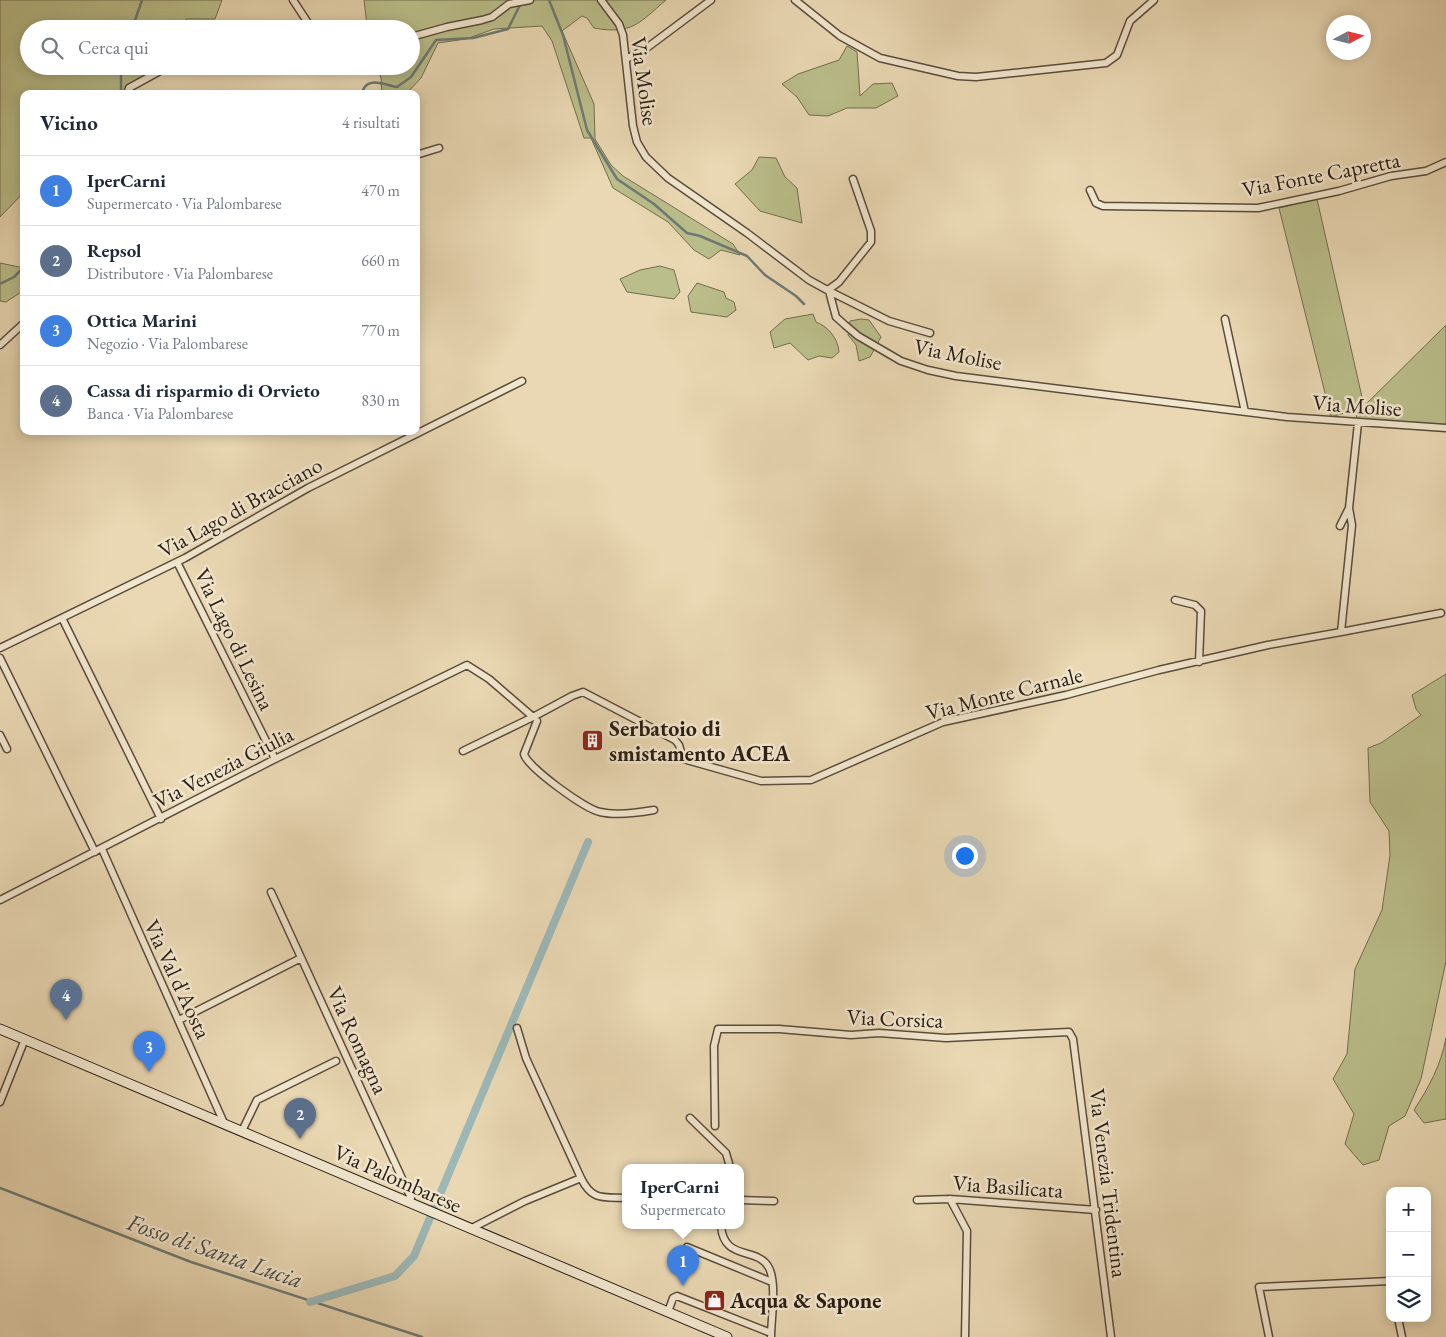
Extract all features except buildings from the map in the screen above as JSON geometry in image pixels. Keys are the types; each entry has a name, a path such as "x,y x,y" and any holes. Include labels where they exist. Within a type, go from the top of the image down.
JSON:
{"main road":[{"name":"Via Palombarese","path":"0,1029 726,1337"}],"street":[{"path":"293,0 306,20"},
{"path":"420,34 447,26 492,17 509,4 530,0"},
{"name":"Via Molise","path":"601,0 619,24 626,59 635,135 642,150 652,164 668,178 747,233 809,280 828,291 836,317 858,336 901,361 928,370 956,376 1245,412 1358,423 1446,428"},
{"path":"626,59 644,50 710,0"},
{"path":"794,0 840,36 880,58 958,76 976,77 1106,63 1117,55 1130,21 1154,0"},
{"path":"128,90 153,75"},
{"path":"420,154 439,148"},
{"name":"Via Fonte Capretta","path":"1090,190 1096,204 1103,206 1258,208 1339,191 1391,176 1426,170 1446,162"},
{"path":"854,179 871,231 871,242 838,282 828,291 889,321 930,333"},
{"path":"1225,320 1245,412"},
{"path":"0,345 20,327"},
{"name":"Via Lago di Bracciano","path":"420,431 522,380"},
{"path":"1341,632 1352,525 1349,508 1358,423"},
{"name":"Via Lago di Bracciano","path":"0,648 177,562 308,488 413,435"},
{"path":"1340,526 1349,508"},
{"name":"Via Lago di Lesina","path":"177,562 275,759"},
{"path":"1175,600 1195,605 1201,611 1199,662"},
{"name":"Via Monte Carnale","path":"535,719 575,694 586,693 606,706 675,740 680,745 683,759 761,781 803,781 833,772 943,722 1066,695 1268,645 1441,613"},
{"path":"62,618 161,819"},
{"path":"0,658 95,852"},
{"name":"Via Venezia Giulia","path":"0,900 275,759 463,667 469,665 475,668 535,719"},
{"path":"462,751 535,719"},
{"path":"535,719 524,754 527,760 541,773 594,811 613,814 654,810"},
{"path":"0,735 7,750"},
{"name":"Via Val d'Aosta","path":"102,849 145,951 179,1020 224,1123"},
{"name":"Via Romagna","path":"271,892 411,1198 409,1204"},
{"path":"179,1020 301,958"},
{"path":"517,1028 526,1058 586,1189 592,1194 622,1198"},
{"name":"Via Corsica","path":"715,1126 714,1046 718,1029 780,1029 850,1035 875,1033 946,1038 1070,1033"},
{"name":"Via Venezia Tridentina","path":"1070,1033 1096,1210 1111,1337"},
{"path":"0,1102 25,1039"},
{"path":"242,1131 257,1100 336,1061"},
{"path":"690,1118 726,1152 729,1164"},
{"path":"470,1229 525,1201 581,1178"},
{"path":"950,1199 967,1231 965,1337"},
{"name":"Via Basilicata","path":"917,1200 950,1199 1096,1210"},
{"path":"744,1200 774,1201"},
{"path":"668,1312 673,1298 679,1297 771,1335 772,1282 770,1270 766,1263 725,1242 722,1229"},
{"path":"687,1247 772,1282"},
{"path":"1270,1337 1259,1287 1386,1280"},
{"path":"1399,1322 1402,1337"}],"green space":[{"path":"0,0 222,0 215,19 20,20 20,75 149,75 132,82 131,90 20,90 20,196 0,217"},
{"path":"364,0 666,0 641,21 626,28 607,30 594,28 587,18 582,16 562,31 594,104 595,139 611,165 623,176 733,244 740,255 721,250 709,259 694,250 668,222 613,188 591,138 584,138 552,41 542,26 494,29 466,39 438,43 421,78 410,90 382,90 380,75 420,75 420,20 366,20"},
{"path":"847,46 857,52 860,96 873,84 892,83 898,96 876,108 847,108 828,116 809,115 797,97 782,84 798,74 839,60"},
{"path":"759,157 776,158 785,177 797,188 802,223 760,211 735,184 752,170"},
{"path":"1317,199 1362,397 1351,411 1331,417 1279,208"},
{"path":"0,263 20,267 20,293 6,302 0,301"},
{"path":"660,266 674,270 680,292 674,299 627,292 620,279 640,270"},
{"path":"697,283 724,292 726,298 734,302 736,310 727,317 691,312 688,296"},
{"path":"813,314 816,322 832,334 839,352 832,358 819,356 808,360 790,343 774,348 770,332 785,319"},
{"path":"869,320 881,337 870,357 859,361 856,345 848,335 850,321"},
{"path":"1446,325 1446,425 1363,421 1356,419 1357,413"},
{"path":"1446,674 1446,961 1421,1079 1405,1116 1389,1126 1379,1160 1363,1165 1345,1144 1354,1114 1333,1079 1347,1054 1355,969 1382,910 1390,855 1389,831 1370,802 1368,748 1381,743 1421,715 1416,709 1412,695"},
{"path":"1446,1038 1446,1119 1424,1123 1414,1110 1434,1076"}],"waterway":[{"path":"135,20 142,0"},
{"path":"549,0 563,35 587,130 617,179 654,204 687,233 700,236 747,256 765,275 796,296 804,304"},
{"path":"420,64 436,40 473,38 508,29 521,3"},
{"path":"121,75 121,90"},
{"path":"363,90 371,83 381,83 397,87 412,75"},
{"path":"0,284 14,277 20,271"},
{"path":"310,1302 395,1276 414,1256 588,842"},
{"name":"Fosso di Santa Lucia","path":"0,1188 191,1262 422,1337"}],"place":[{"name":"Serbatoio di smistamento ACEA","path":"593,741"},
{"name":"Cassa di risparmio di Orvieto","path":"66,1020"},
{"name":"Ottica Marini","path":"149,1072"},
{"name":"Repsol","path":"300,1139"},
{"name":"IperCarni","path":"683,1286"},
{"name":"Acqua & Sapone","path":"714,1300"}]}
